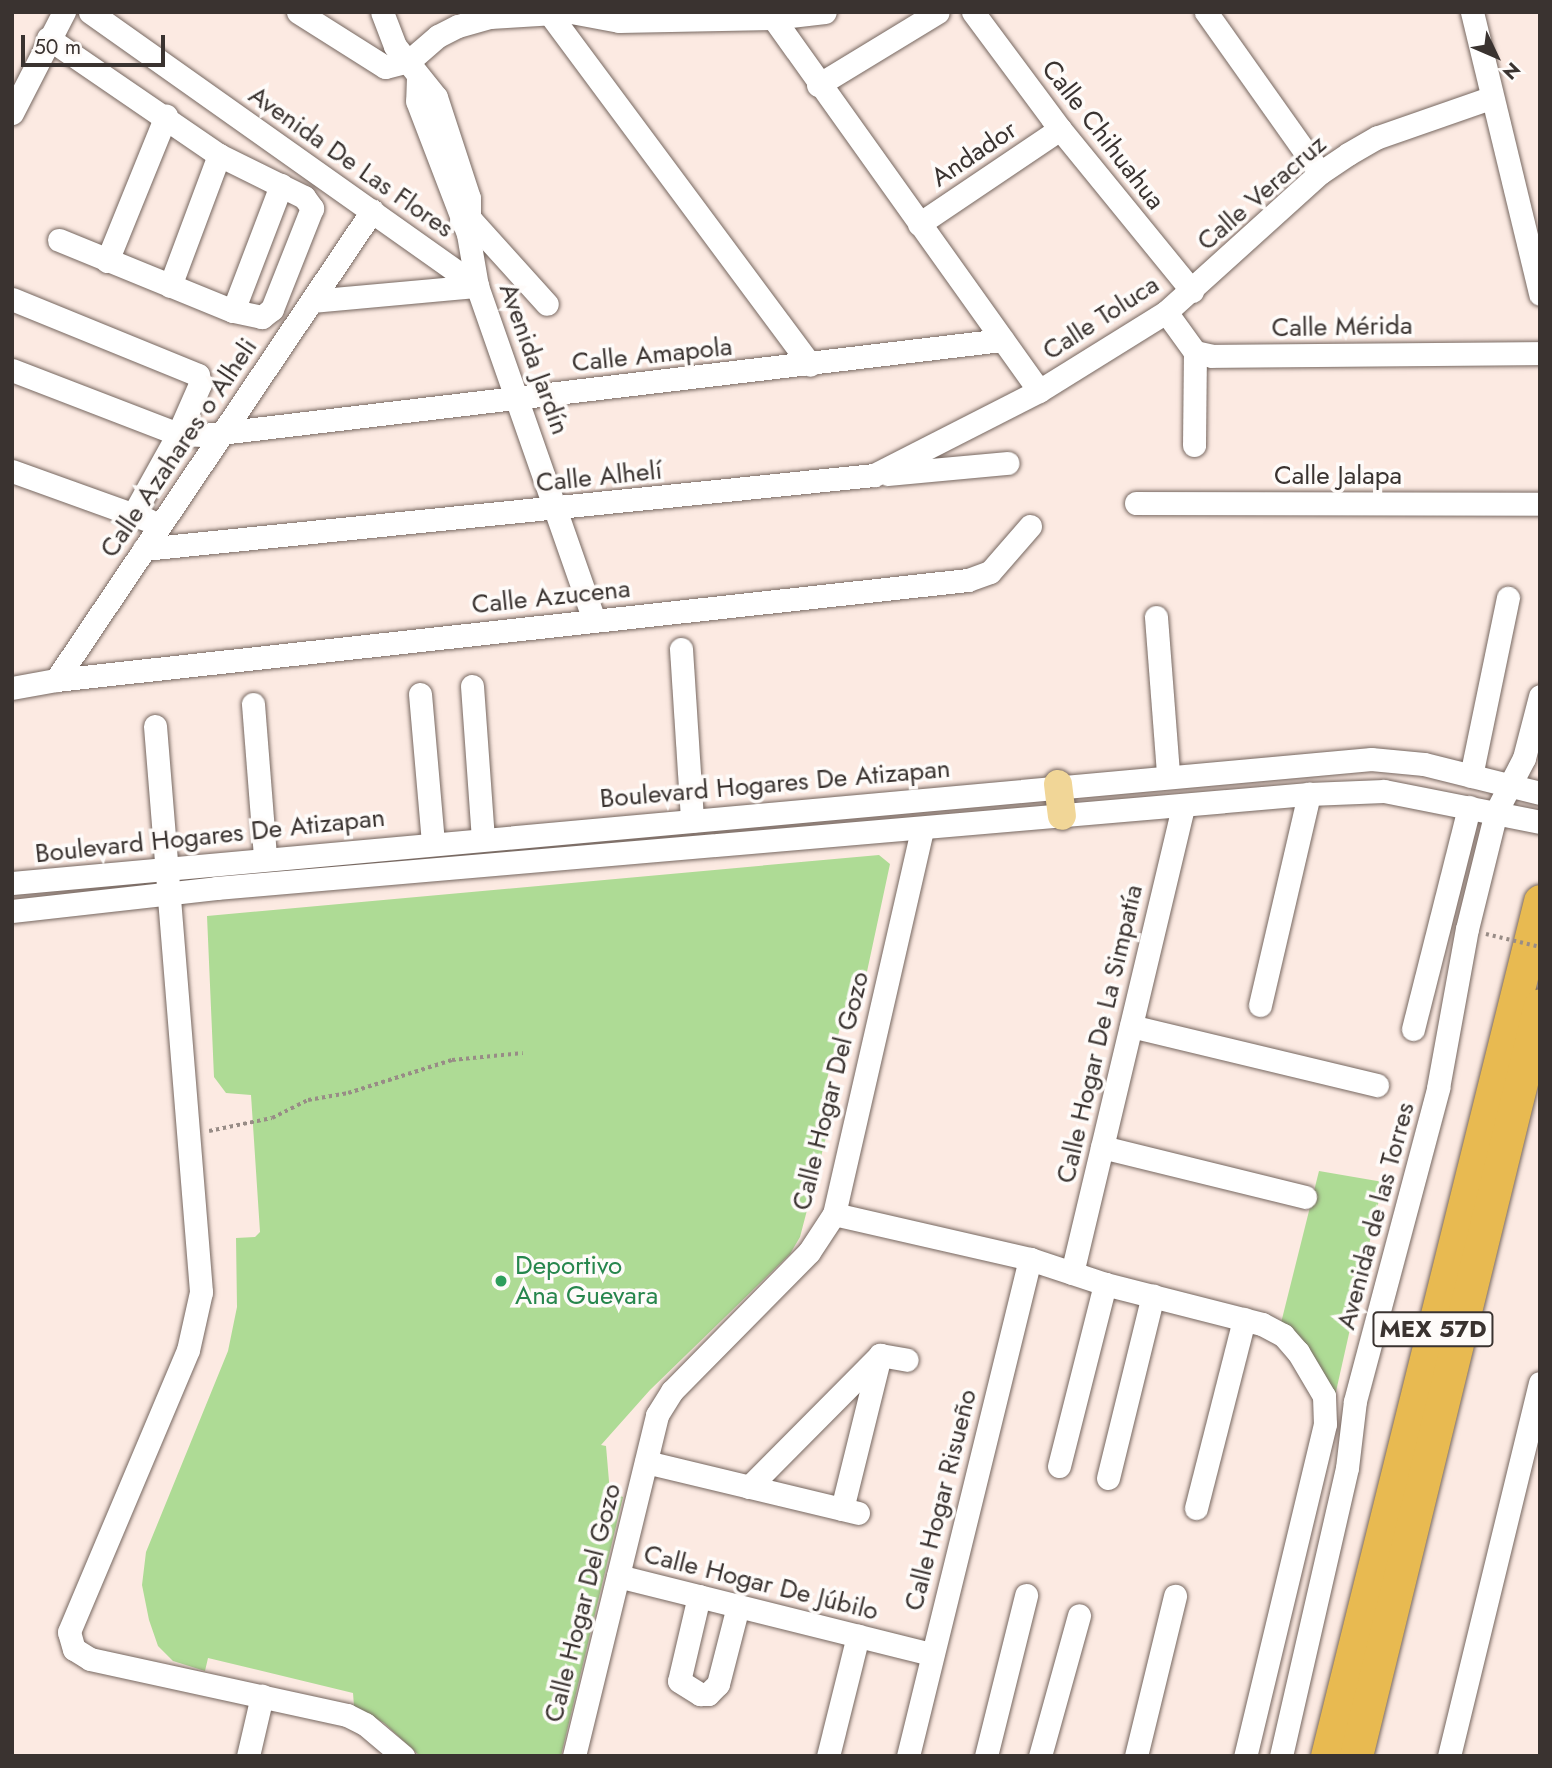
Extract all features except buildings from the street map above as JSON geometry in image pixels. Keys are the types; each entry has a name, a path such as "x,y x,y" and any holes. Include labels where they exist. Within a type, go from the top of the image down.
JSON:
{"highway":[{"name":"MEX 57D","path":"1327,1756 1540,901"},
{"name":"MEX 57D","path":"1356,1756 1540,1005"}],"main road":[{"path":"1058,784 1062,816"}],"street":[{"path":"14,100 64,12"},
{"name":"Avenida De Las Flores","path":"90,12 477,286"},
{"path":"298,12 375,64 414,69 458,26 490,17 571,12 620,21 825,12"},
{"name":"Avenida Jardín","path":"382,12 387,34 436,97 469,198 467,225 477,286 519,398 594,620"},
{"path":"818,85 938,12"},
{"name":"Calle Chihuahua","path":"973,12 1060,129 1192,291"},
{"path":"1472,12 1490,98 1540,294"},
{"path":"549,13 810,365"},
{"path":"1210,14 1320,173"},
{"path":"771,15 818,85 1039,391"},
{"path":"48,38 166,116 219,155 309,201 311,215 268,314 255,317 233,311 59,240"},
{"name":"Calle Veracruz","path":"1192,291 1320,173 1378,137 1490,98"},
{"path":"107,261 166,116"},
{"name":"Andador","path":"919,225 1060,129"},
{"path":"170,286 219,155"},
{"path":"233,311 281,185"},
{"name":"Calle Azahares o Alheli","path":"56,680 372,211"},
{"path":"467,225 547,304"},
{"path":"312,300 477,286"},
{"name":"Calle Toluca","path":"1039,391 1166,313 1192,291"},
{"path":"12,299 193,370 200,384 178,434 133,515"},
{"path":"1166,313 1195,352 1194,445"},
{"name":"Calle Amapola","path":"178,434 223,432 810,365 1002,340"},
{"name":"Calle Mérida","path":"1195,352 1212,356 1540,353"},
{"path":"12,370 178,434"},
{"name":"Calle Alhelí","path":"144,549 557,510 874,475 1039,391"},
{"path":"874,475 1007,463"},
{"path":"12,471 161,524"},
{"name":"Calle Jalapa","path":"1136,503 1540,504"},
{"name":"Calle Azucena","path":"56,680 980,577 999,564 1030,526"},
{"path":"1471,776 1508,598"},
{"path":"1156,617 1168,774"},
{"path":"681,649 692,821"},
{"path":"12,688 56,680"},
{"path":"472,686 483,839"},
{"path":"420,694 433,843"},
{"name":"Avenida de las Torres","path":"1281,1756 1347,1468 1355,1401 1438,1088 1467,929 1505,814 1525,789 1524,758 1540,696"},
{"path":"253,704 265,858"},
{"path":"155,726 201,1265 196,1322 74,1614 69,1632 74,1649 90,1659 347,1715 365,1724 403,1756"},
{"name":"Boulevard Hogares De Atizapan","path":"13,879 167,868 692,821 1168,774 1371,759 1398,759 1525,789"},
{"name":"Boulevard Hogares De Atizapan","path":"12,911 169,894 1062,816 1183,808 1309,794 1384,791 1540,822"},
{"path":"1260,1005 1309,794"},
{"path":"1413,1029 1469,807"},
{"name":"Calle Hogar De La Simpatía","path":"1072,1273 1183,808"},
{"name":"Calle Hogar Del Gozo","path":"574,1756 657,1415 673,1391 809,1252 834,1214 922,829"},
{"path":"1131,1026 1377,1085"},
{"path":"1102,1147 1305,1196"},
{"path":"834,1214 1030,1259 1105,1284 1244,1319 1283,1335 1298,1352 1324,1396 1325,1424 1245,1756"},
{"name":"Calle Hogar Risueño","path":"908,1756 1030,1259"},
{"path":"1059,1466 1105,1284"},
{"path":"1108,1478 1153,1296"},
{"path":"1196,1508 1244,1319"},
{"path":"646,1462 850,1511 880,1355"},
{"path":"749,1487 880,1355"},
{"path":"880,1355 907,1360"},
{"path":"1449,1756 1540,1383"},
{"name":"Calle Hogar De Júbilo","path":"618,1576 932,1654"},
{"path":"986,1756 1026,1595"},
{"path":"1136,1756 1175,1596"},
{"path":"699,1597 679,1681 700,1694 708,1694 718,1684 738,1606"},
{"path":"1040,1756 1079,1615"},
{"path":"828,1756 858,1636"},
{"path":"248,1756 262,1696"}],"path":[{"path":"1486,934 1540,947"},
{"path":"190,1135 272,1118 308,1100 348,1093 452,1060 523,1052"}],"green space":[{"name":"Deportivo Ana Guevara","path":"879,855 890,864 862,995 848,996 822,1099 835,1103 800,1237 790,1254 650,1390 601,1445 606,1446 610,1493 623,1497 561,1756 420,1756 384,1723 354,1706 353,1693 208,1658 205,1671 173,1661 158,1646 149,1620 142,1585 146,1552 228,1351 237,1307 236,1238 255,1237 260,1232 251,1095 226,1093 214,1077 207,916"},
{"path":"1319,1171 1383,1182 1335,1396 1281,1323"}],"place":[{"name":"Deportivo Ana Guevara","path":"501,1281"}]}
